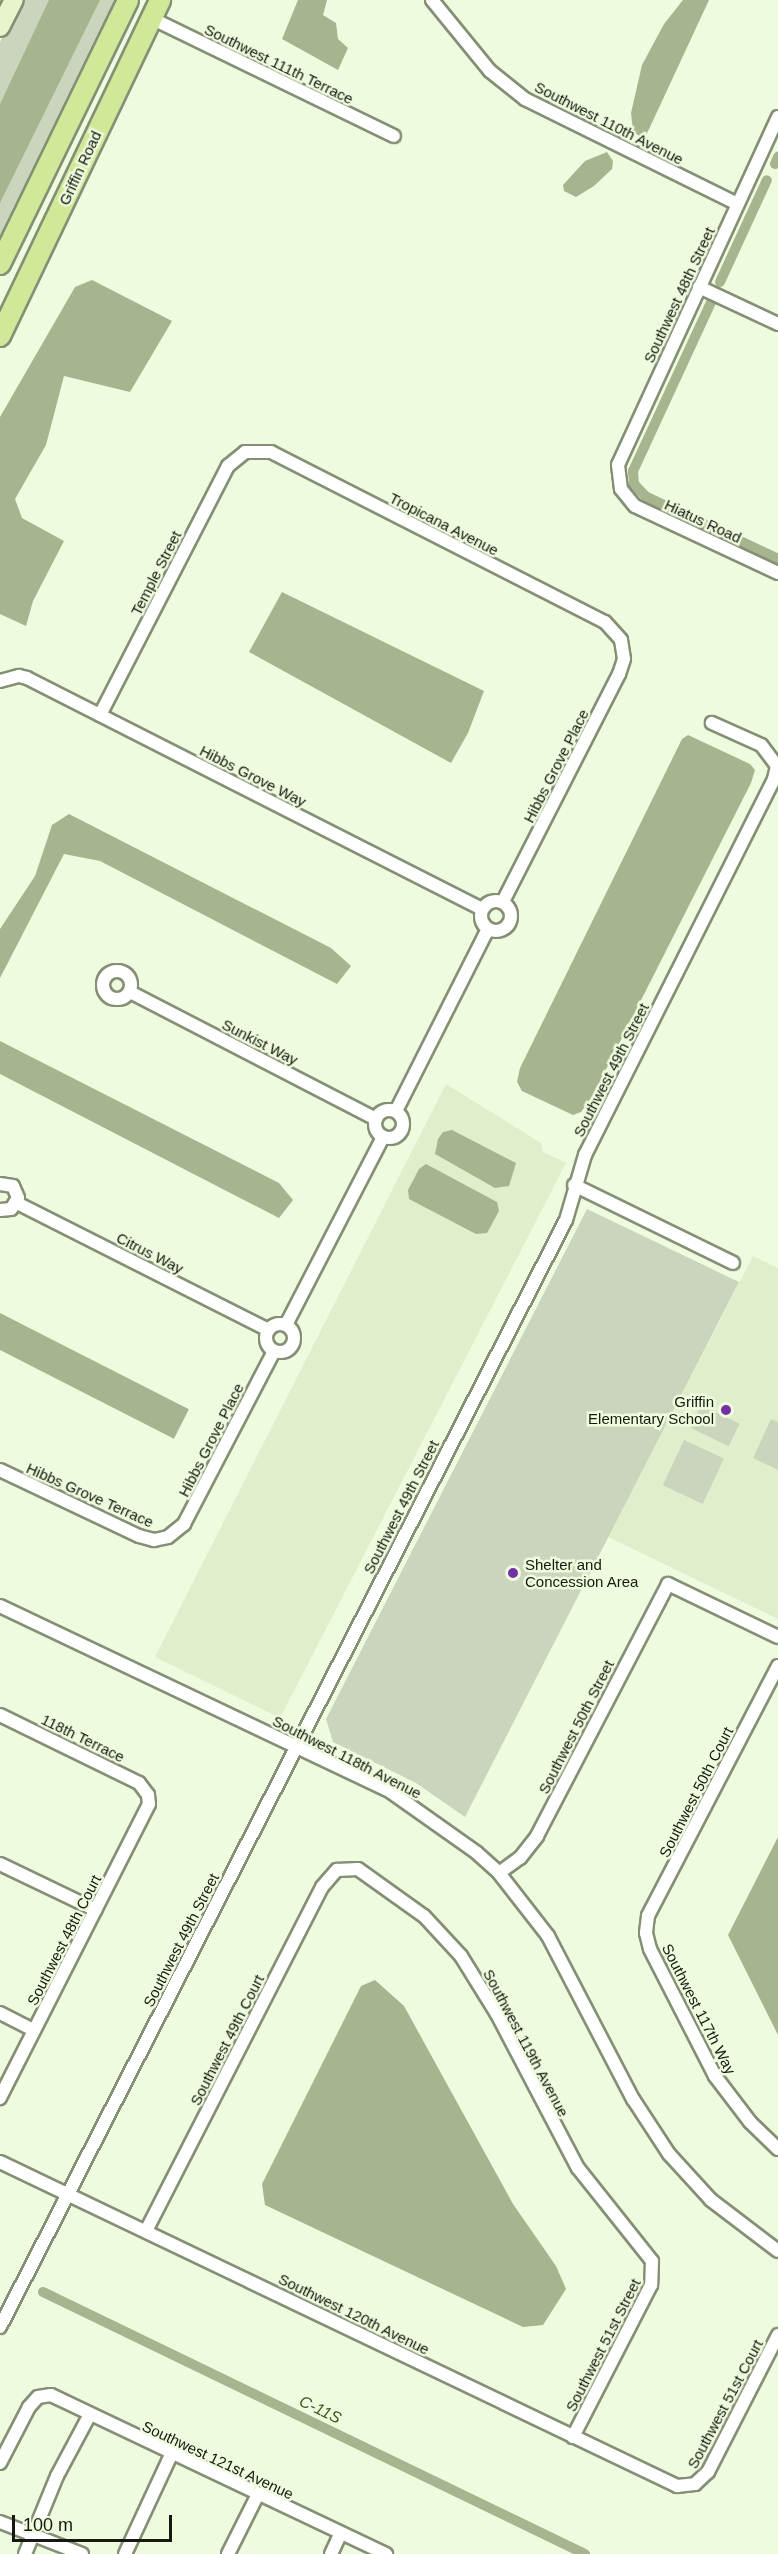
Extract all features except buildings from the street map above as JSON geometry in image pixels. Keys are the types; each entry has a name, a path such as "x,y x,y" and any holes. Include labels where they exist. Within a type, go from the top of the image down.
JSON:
{"main road":[{"name":"Griffin Road","path":"0,264 128,0"},
{"name":"Griffin Road","path":"0,336 156,9"},
{"path":"42,177 51,194 63,204"},
{"path":"27,209 37,218 44,243"}],"street":[{"path":"0,27 14,0"},
{"name":"Southwest 110th Avenue","path":"432,0 490,71 525,99 737,204"},
{"name":"Southwest 111th Terrace","path":"156,9 394,136"},
{"name":"Southwest 48th Street","path":"621,489 618,465 778,117"},
{"path":"699,287 778,324"},
{"name":"Tropicana Avenue","path":"246,452 271,452 605,622 621,640"},
{"name":"Temple Street","path":"100,715 228,466 246,452"},
{"name":"Hiatus Road","path":"621,489 635,506 778,573"},
{"name":"Hibbs Grove Place","path":"503,902 619,674 624,659 621,640"},
{"name":"Hibbs Grove Way","path":"4,679 27,678 482,909"},
{"name":"Southwest 49th Street","path":"0,2327 566,1220 574,1185 774,779 777,766 761,744 712,723"},
{"path":"493,901 503,902 510,910 508,925 500,931 488,929 481,920 482,909 493,901"},
{"path":"396,1111 488,929"},
{"name":"Sunkist Way","path":"129,992 376,1119"},
{"path":"396,1111 402,1117 402,1131 396,1137 383,1137 375,1127 376,1119 382,1112 396,1111"},
{"path":"286,1325 383,1137"},
{"path":"0,1184 10,1184 16,1190 17,1203 11,1209 0,1210"},
{"path":"574,1185 733,1263"},
{"name":"Citrus Way","path":"17,1203 268,1330"},
{"path":"275,1325 286,1325 294,1334 294,1342 284,1352 274,1350 268,1344 268,1330 275,1325"},
{"name":"Hibbs Grove Place","path":"168,1537 184,1524 274,1350"},
{"name":"Hibbs Grove Terrace","path":"0,1470 140,1536 154,1540 168,1537"},
{"name":"Southwest 50th Street","path":"499,1873 520,1858 537,1836 668,1584 778,1637"},
{"name":"Southwest 118th Avenue","path":"0,1606 411,1804 499,1873 548,1936 633,2099 669,2154 711,2200 778,2251"},
{"name":"Southwest 50th Court","path":"646,1933 648,1916 778,1666"},
{"name":"118th Terrace","path":"0,1715 130,1778 148,1794"},
{"name":"Southwest 48th Court","path":"0,2098 146,1814 148,1794"},
{"path":"0,1864 96,1910"},
{"name":"Southwest 49th Court","path":"146,2231 322,1887 341,1869"},
{"name":"Southwest 119th Avenue","path":"341,1869 358,1869 400,1897 461,1956 497,2014 578,2168 654,2267"},
{"name":"Southwest 117th Way","path":"646,1933 650,1949 715,2076 750,2122 778,2149"},
{"path":"0,2013 34,2030"},
{"name":"Southwest 120th Avenue","path":"0,2162 669,2482 682,2486 695,2484"},
{"name":"Southwest 51st Street","path":"573,2437 651,2285 654,2267"},
{"name":"Southwest 51st Court","path":"695,2484 708,2472 778,2335"},
{"name":"Southwest 121st Avenue","path":"0,2463 29,2407 38,2397 51,2395 171,2456 386,2554"},
{"path":"25,2554 57,2476 89,2415"},
{"path":"125,2554 171,2456"},
{"path":"228,2554 258,2494"},
{"path":"0,2522 82,2554"},
{"path":"331,2554 341,2533"}],"shaded area":[{"path":"20,0 114,0 0,235 0,42"},
{"path":"49,0 100,0 0,203 0,104"},
{"path":"298,0 327,0 323,15 336,23 338,39 348,48 338,70 282,39"},
{"path":"683,0 709,0 646,135 639,136 633,131 631,113 642,65 664,24"},
{"path":"607,152 613,161 612,169 594,186 576,197 564,191 563,185 585,161"},
{"path":"92,280 172,321 130,392 64,376 46,445 15,499 22,518 64,541 33,601 26,626 0,614 0,417 75,287"},
{"path":"282,592 484,691 468,733 451,763 249,652"},
{"path":"688,735 750,764 755,770 751,783 592,1097 581,1112 573,1115 522,1091 517,1082 520,1068 682,739"},
{"path":"69,814 331,948 351,966 337,984 100,861 64,854 0,978 0,929 35,876 52,825"},
{"path":"0,1041 279,1183 293,1200 279,1218 0,1074"},
{"path":"446,1084 541,1143 543,1152 566,1163 280,1718 155,1657"},
{"path":"452,1130 516,1163 509,1186 495,1188 435,1154 438,1139 443,1132"},
{"path":"426,1164 497,1202 499,1211 487,1233 476,1234 409,1199 408,1190 419,1169"},
{"path":"587,1209 739,1282 465,1817 416,1783 333,1742 326,1719"},
{"name":"Griffin Elementary School","path":"753,1256 778,1268 778,1619 608,1537"},
{"path":"0,1313 189,1409 174,1439 0,1350"},
{"path":"701,1405 740,1424 729,1446 690,1427"},
{"path":"771,1419 778,1422 778,1470 753,1458"},
{"path":"684,1440 724,1459 703,1504 663,1485"},
{"path":"778,1837 778,2035 728,1935"},
{"path":"375,1980 404,2006 513,2204 556,2266 566,2289 543,2325 523,2327 265,2205 262,2184 361,1986"}],"waterway":[{"path":"775,164 778,157"},
{"path":"720,282 767,180"},
{"path":"713,298 633,471 634,484 645,496 778,559"},
{"name":"C-11S","path":"43,2292 585,2554"}],"place":[{"name":"Griffin Elementary School","path":"726,1410"},
{"name":"Shelter and Concession Area","path":"513,1573"}]}
